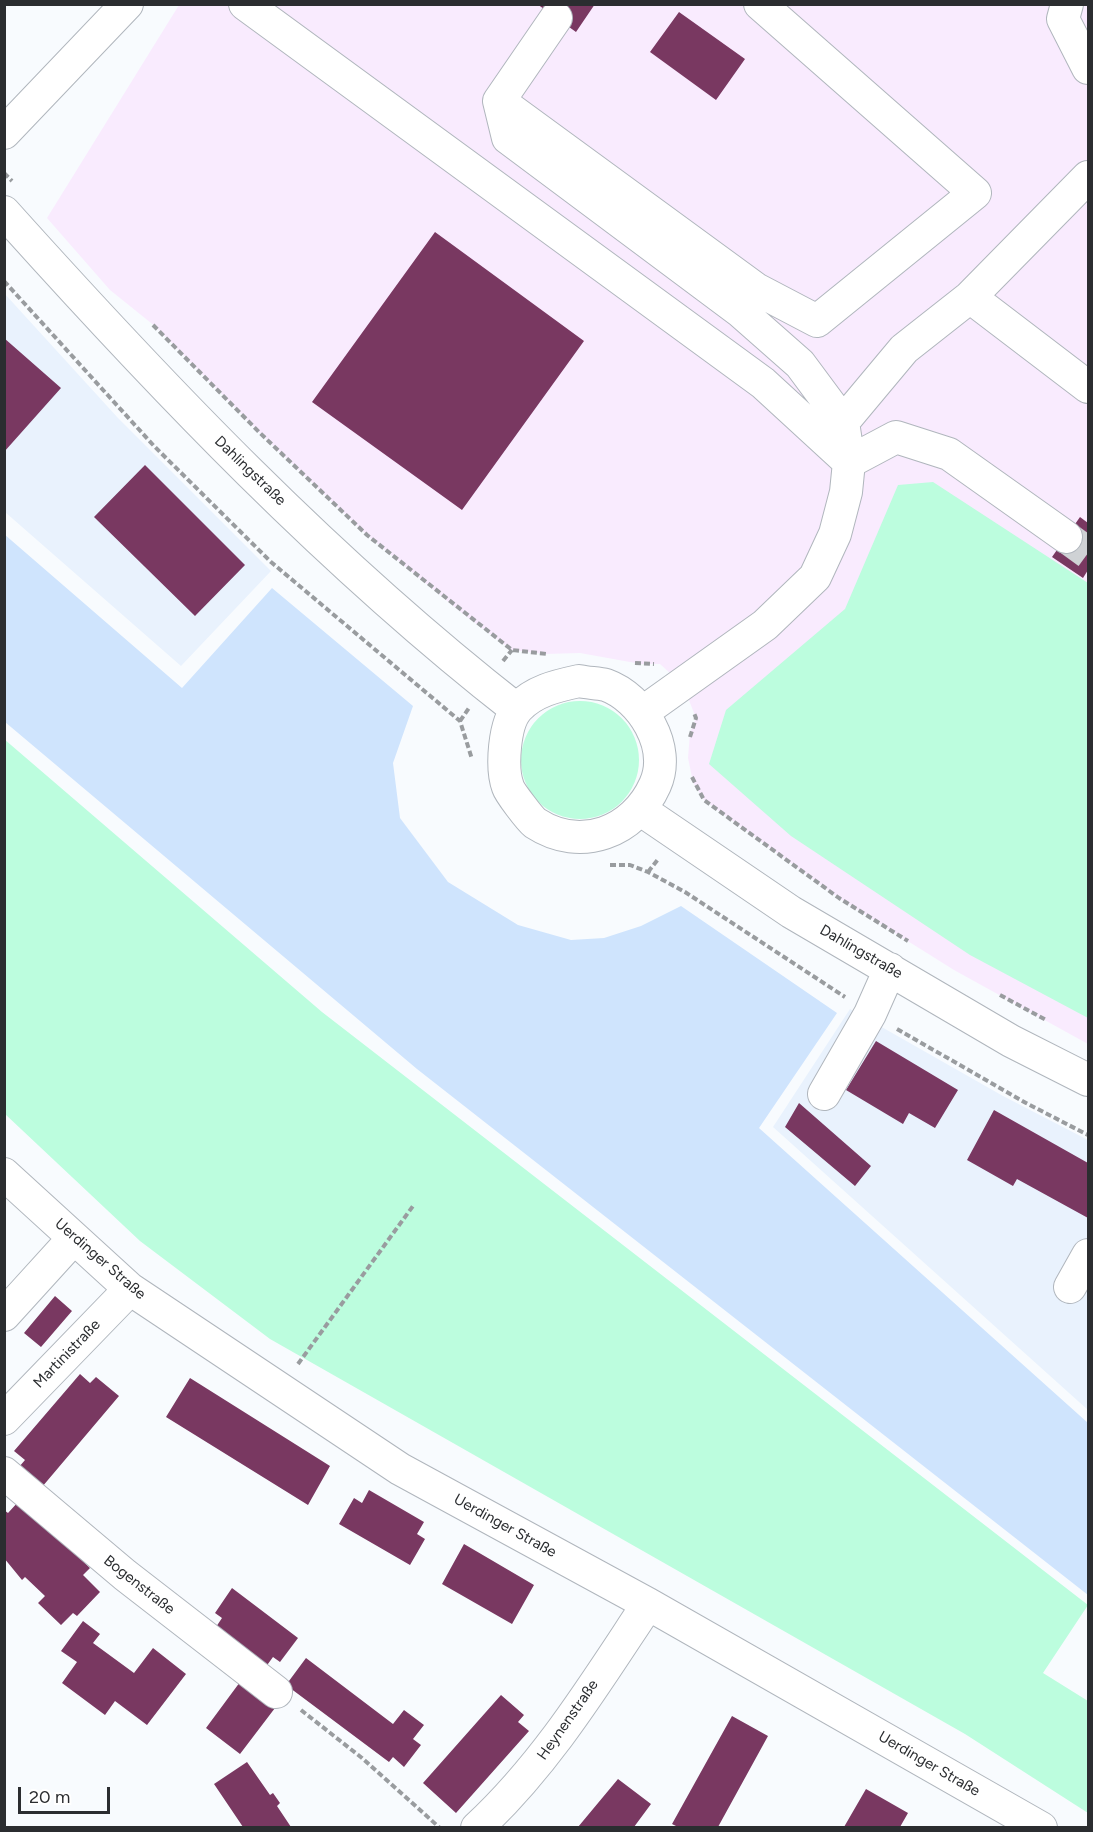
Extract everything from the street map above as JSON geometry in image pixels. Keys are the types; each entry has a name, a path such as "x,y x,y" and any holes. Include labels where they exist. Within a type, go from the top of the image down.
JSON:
{"street":[{"path":"4,133 127,4"},
{"path":"245,4 763,383 849,462"},
{"path":"499,101 756,289 817,321 975,193 760,4"},
{"path":"1066,4 1063,19 1089,68"},
{"path":"556,18 499,101 508,138 741,312 800,364 843,422 849,462 846,492 836,534 815,577 765,625 644,712"},
{"path":"843,422 904,350 970,297 1089,177"},
{"name":"Dahlingstraße","path":"12,200 205,428 358,575 516,709"},
{"path":"970,297 1089,387"},
{"path":"849,462 896,437 949,453 1066,537"},
{"path":"579,681 606,685 630,699 644,712 659,750 657,782 641,810 608,834 567,837 534,822 508,787 504,744 516,709 545,688 579,681"},
{"name":"Dahlingstraße","path":"641,810 791,912 1011,1041 1089,1080"},
{"path":"824,1094 870,1014 890,969"},
{"name":"Uerdinger Straße","path":"4,1174 130,1289 400,1469 648,1604 1026,1824"},
{"path":"4,1315 74,1238"},
{"path":"1070,1287 1089,1255"},
{"name":"Martinistraße","path":"4,1419 130,1289"},
{"name":"Bogenstraße","path":"4,1473 125,1575 276,1692"},
{"name":"Heynenstraße","path":"477,1827 509,1798 557,1740 648,1604"}],"path":[{"path":"4,173 12,200"},
{"path":"147,319 367,535 463,614 512,650 557,654"},
{"path":"630,662 660,664 682,685 696,718 689,741"},
{"path":"691,774 704,800 839,898 916,946"},
{"path":"996,993 1047,1021"},
{"path":"281,1389 413,1206"},
{"path":"276,1692 362,1758 440,1827"}],"shaded area":[{"path":"179,5 1088,5 1088,1044 954,970 839,898 704,800 693,782 688,758 690,733 696,718 683,685 660,664 641,664 580,653 545,654 512,650 463,614 367,535 260,433 156,327 110,290 47,218"},
{"path":"4,293 118,418 271,571 181,666 5,512"},
{"path":"850,1009 1003,1096 1088,1140 1088,1410 773,1127"}],"green space":[{"path":"933,482 1088,583 1088,1018 970,955 791,836 709,764 726,710 845,609 898,485"},
{"path":"580,701 603,705 622,718 635,737 639,760 635,783 622,802 603,815 580,819 557,815 538,802 525,783 521,760 525,737 538,718 557,705"},
{"path":"4,739 322,1012 1088,1605 1043,1673 1088,1701 1088,1813 965,1734 270,1339 140,1241 5,1114"}],"water":[{"path":"4,534 182,688 272,588 413,706 393,763 400,818 448,882 518,925 571,940 604,938 641,926 681,906 837,1013 759,1128 1088,1423 1088,1595 417,1069 5,722"}],"building":[{"path":"537,4 595,4 576,32"},
{"path":"679,12 745,59 716,100 650,52"},
{"path":"435,232 584,341 462,510 312,402"},
{"path":"4,338 61,388 4,452"},
{"path":"145,465 245,565 195,616 94,517"},
{"path":"1080,517 1088,523 1088,570 1083,578 1052,557"},
{"path":"876,1041 958,1090 935,1128 909,1113 903,1124 846,1090"},
{"path":"799,1103 871,1166 855,1186 785,1127"},
{"path":"994,1110 1088,1163 1088,1218 1017,1179 1013,1186 967,1160"},
{"path":"55,1296 72,1311 41,1347 24,1333"},
{"path":"80,1374 90,1383 96,1377 119,1396 42,1487 19,1467 25,1460 14,1451"},
{"path":"190,1378 330,1466 308,1505 166,1417"},
{"path":"369,1490 424,1522 417,1534 425,1539 410,1565 339,1524 354,1498 362,1503"},
{"path":"19,1501 90,1568 83,1575 100,1592 77,1616 73,1613 61,1625 38,1603 45,1596 25,1577 22,1580 4,1558 4,1510 8,1513"},
{"path":"464,1544 534,1585 512,1624 442,1584"},
{"path":"232,1588 298,1638 280,1662 273,1657 265,1668 214,1630 222,1618 215,1613"},
{"path":"83,1621 100,1634 93,1643 134,1673 153,1648 186,1674 147,1725 115,1701 105,1715 62,1683 77,1662 61,1651"},
{"path":"306,1658 393,1724 404,1710 424,1725 413,1739 421,1745 404,1767 393,1757 389,1762 286,1685"},
{"path":"240,1682 275,1708 240,1754 206,1728"},
{"path":"501,1695 524,1715 518,1722 529,1731 456,1813 423,1783"},
{"path":"732,1716 768,1736 718,1827 678,1827 672,1824"},
{"path":"247,1762 270,1795 273,1793 280,1803 277,1806 291,1827 243,1827 214,1784"},
{"path":"618,1779 651,1804 634,1827 578,1827"},
{"path":"866,1789 908,1813 900,1827 844,1827"}],"tunnel":[{"path":"1066,537 1088,553"}]}
